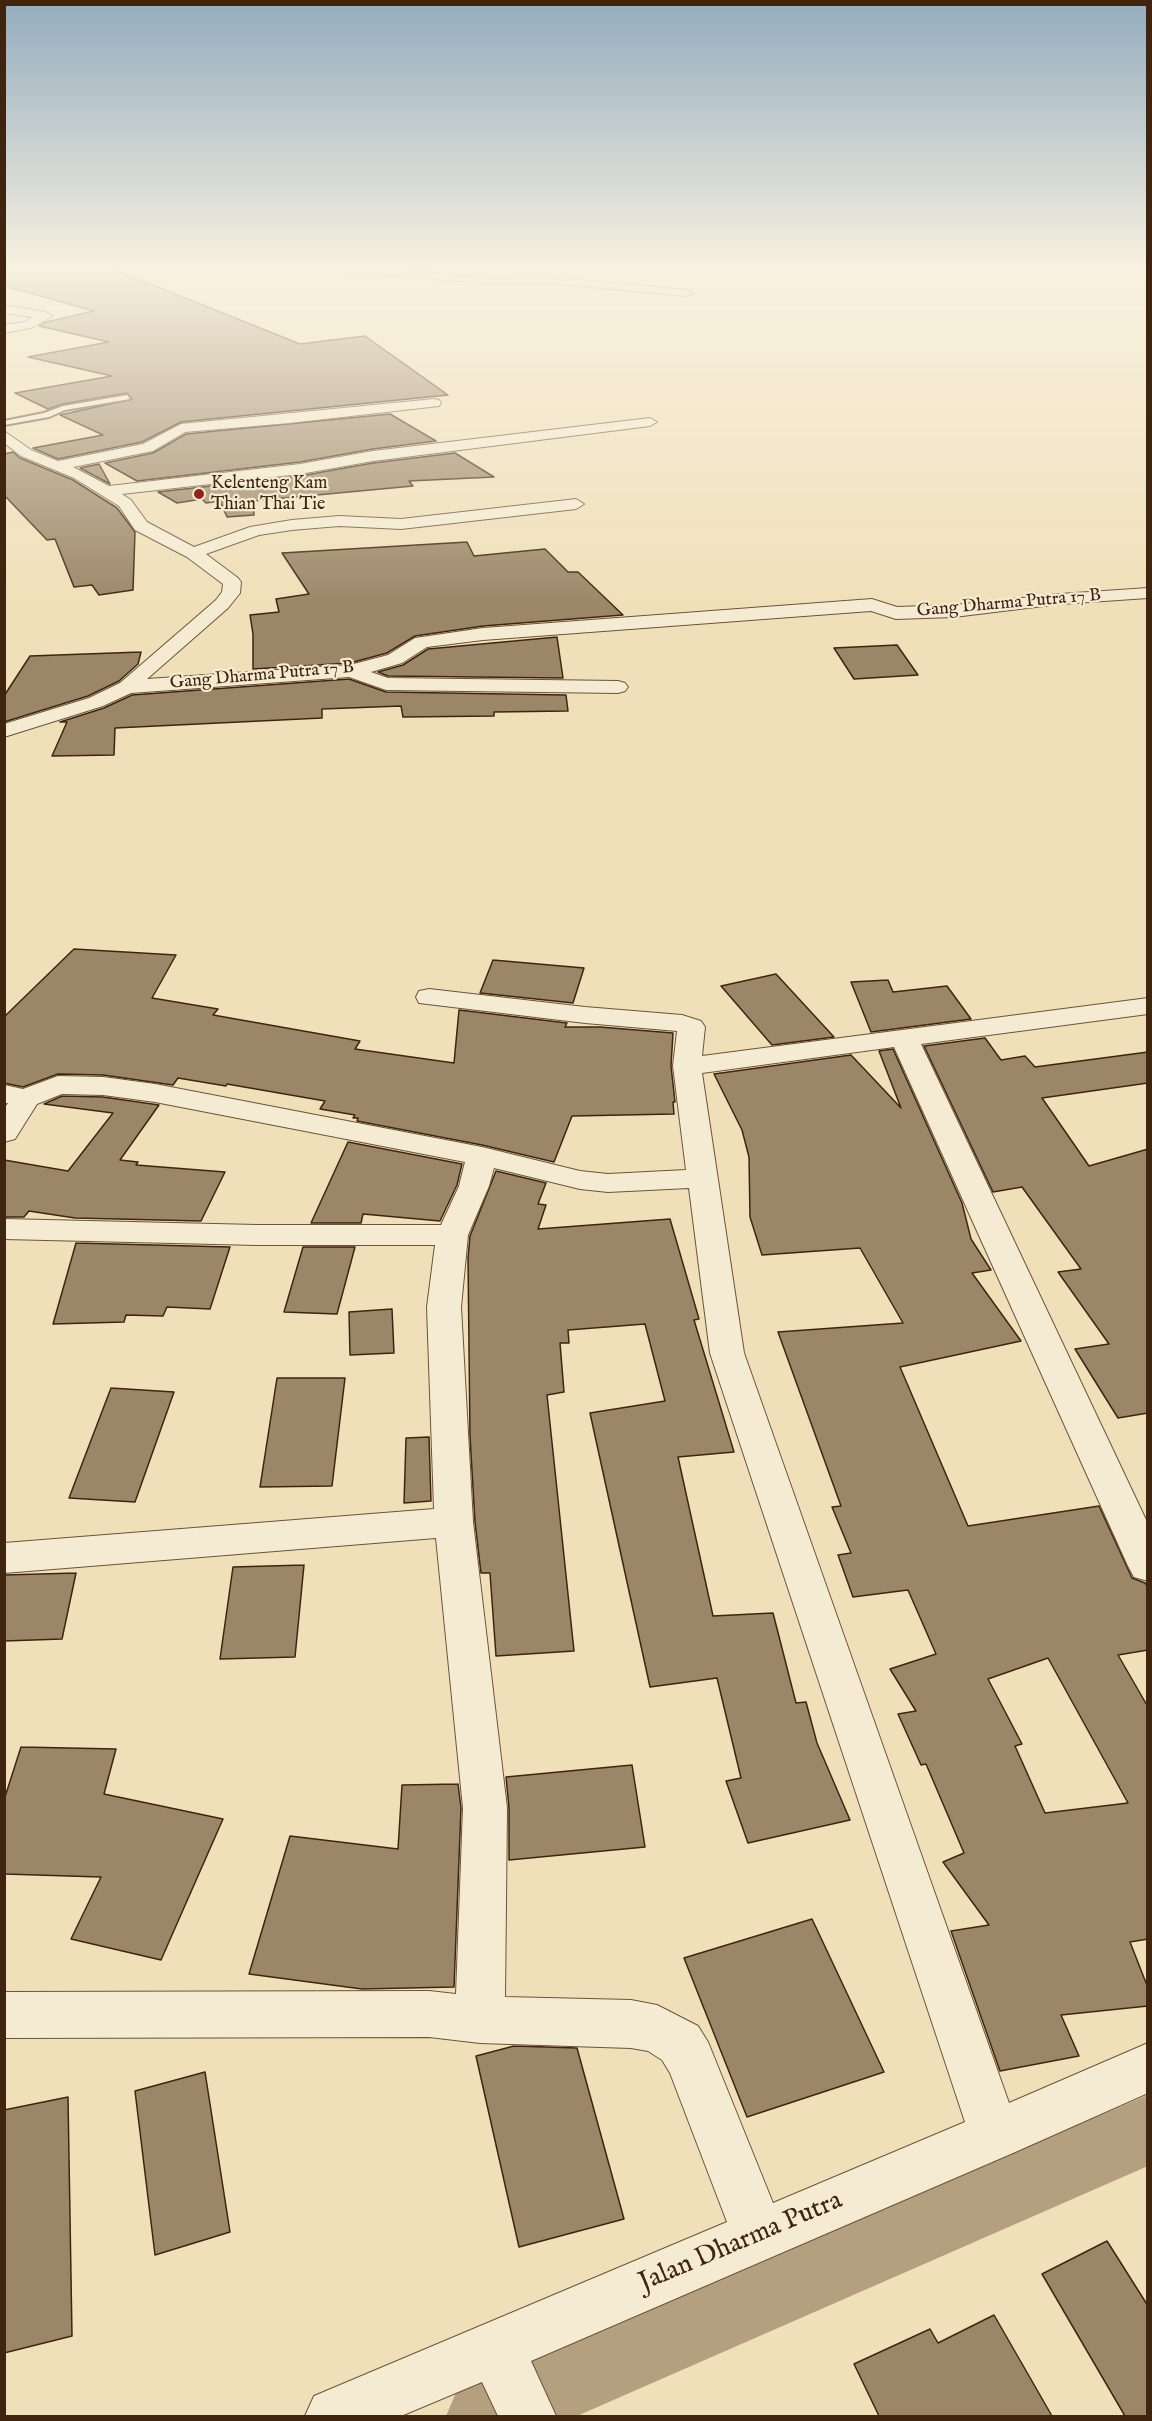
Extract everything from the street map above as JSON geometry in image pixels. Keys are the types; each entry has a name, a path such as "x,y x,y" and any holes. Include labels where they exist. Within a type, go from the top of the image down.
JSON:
{"street":[{"path":"58,465 148,448 175,431 190,427 434,403"},
{"path":"106,490 300,469 373,456 650,422"},
{"path":"4,435 26,453 58,465 125,502 141,526 193,553 232,582 231,593 222,604 127,687 96,702 4,731"},
{"path":"193,553 256,531 292,525 339,521 401,524 576,504"},
{"name":"Gang Dharma Putra 17 B","path":"127,687 351,671 395,659 422,642 435,639 872,605 896,613 954,611 1060,599 1148,593"},
{"path":"351,671 386,684 544,688 618,687"},
{"path":"429,997 585,1016 682,1023 691,1027 687,1066 727,1353 995,2135"},
{"path":"687,1066 1147,1007"},
{"path":"904,1038 1148,1566"},
{"path":"4,1133 15,1096 58,1085 103,1086 155,1093 482,1156 580,1180 608,1183 703,1178"},
{"path":"480,2020 485,1809 454,1522 444,1307 452,1235 474,1186 482,1156"},
{"path":"4,1229 257,1235 452,1235"},
{"path":"4,1558 454,1522"},
{"path":"4,2015 429,2014 480,2020 631,2024 657,2029 680,2043 690,2059 759,2235"},
{"name":"Jalan Dharma Putra","path":"334,2416 511,2381 759,2235 1148,2067"}],"lane":[{"path":"4,423 46,415 63,408 127,398"}],"building":[{"path":"78,382 430,382 448,395 181,422 142,442 58,459 33,448 103,435 60,415 132,399 127,393 63,404 48,409 15,393"},
{"path":"390,414 436,441 300,462 137,481 105,463 153,453 186,434"},
{"path":"13,452 20,458 73,480 117,508 135,532 133,590 99,595 92,585 74,587 55,539 47,540 4,495 4,454"},
{"path":"455,453 494,477 409,481 413,486 253,501 254,515 227,517 220,501 206,503 202,499 177,503 158,492 300,476 373,463"},
{"path":"99,464 110,484 80,468"},
{"path":"467,542 474,556 545,549 568,572 578,572 623,615 483,626 415,636 387,653 350,663 253,669 253,634 250,615 279,612 276,599 309,594 282,553"},
{"path":"557,637 563,678 388,676 378,672 403,665 428,649"},
{"path":"897,645 918,675 854,679 834,648"},
{"path":"141,652 138,664 119,681 88,696 4,722 4,696 30,656"},
{"path":"349,679 386,692 566,695 568,711 494,712 494,716 403,717 401,706 322,709 322,718 115,728 114,755 52,756 67,722 60,722 104,708 132,695"},
{"path":"74,949 176,955 152,998 218,1009 213,1015 360,1041 355,1049 454,1063 459,1010 567,1023 565,1027 600,1027 673,1033 671,1066 674,1114 572,1116 554,1162 482,1145 357,1121 358,1118 353,1118 355,1115 320,1109 325,1101 227,1084 226,1086 178,1078 173,1085 103,1075 58,1074 23,1087 4,1083 4,1017"},
{"path":"493,960 584,968 573,1003 480,993"},
{"path":"776,974 834,1037 772,1045 721,986"},
{"path":"888,980 893,992 947,986 971,1019 871,1032 851,982"},
{"path":"985,1038 1001,1060 1025,1056 1035,1067 1148,1052 1148,1083 1042,1098 1089,1166 1148,1149 1148,1413 1118,1418 1075,1349 1109,1344 1058,1272 1081,1269 1022,1187 993,1192 924,1046"},
{"path":"893,1049 962,1203 971,1239 991,1270 972,1273 1021,1341 900,1367 968,1526 1099,1506 1132,1578 1145,1583 1148,1587 1148,1650 1118,1655 1148,1707 1148,1939 1130,1942 1148,1988 1148,2006 1061,2015 1079,2056 1000,2071 951,1931 989,1925 943,1862 964,1853 926,1764 921,1765 898,1714 916,1711 890,1669 936,1654 908,1590 853,1597 838,1555 851,1553 832,1507 841,1506 778,1332 903,1323 860,1248 762,1255 750,1217 749,1157 742,1130 714,1074 851,1055 901,1108 879,1051","holes":["1048,1658 1128,1803 1045,1813 1015,1746 1022,1744 988,1679"]},
{"path":"62,1096 103,1097 159,1105 120,1160 138,1162 136,1165 225,1172 201,1221 75,1218 29,1211 24,1217 4,1217 4,1160 68,1171 113,1113 44,1104"},
{"path":"348,1142 462,1164 457,1185 440,1221 363,1214 361,1223 311,1223"},
{"path":"496,1171 546,1183 538,1204 546,1205 538,1229 670,1219 699,1319 694,1320 734,1452 678,1457 713,1616 773,1613 796,1703 806,1702 817,1743 850,1820 748,1843 726,1781 741,1778 717,1678 650,1687 590,1413 665,1401 645,1324 568,1330 569,1343 560,1343 564,1392 547,1395 574,1651 496,1656 490,1573 481,1573 475,1522 470,1436 468,1258 470,1236"},
{"path":"76,1243 230,1247 210,1309 167,1307 163,1316 126,1315 124,1322 53,1324"},
{"path":"303,1247 355,1247 337,1314 284,1312"},
{"path":"392,1309 394,1353 350,1355 349,1312"},
{"path":"277,1378 345,1378 332,1486 260,1487"},
{"path":"111,1388 174,1392 135,1502 69,1498"},
{"path":"429,1437 431,1501 404,1503 406,1438"},
{"path":"304,1565 295,1657 220,1659 233,1567"},
{"path":"76,1573 62,1639 4,1641 4,1575"},
{"path":"21,1747 116,1749 104,1794 223,1819 161,1960 71,1939 101,1877 4,1874 4,1800"},
{"path":"632,1765 645,1847 509,1860 509,1808 506,1777"},
{"path":"458,1784 461,1808 454,1987 362,1989 249,1974 290,1836 398,1849 402,1785"},
{"path":"812,1919 884,2072 747,2117 684,1958"},
{"path":"514,2046 577,2048 624,2219 519,2247 476,2056"},
{"path":"205,2072 230,2232 155,2255 135,2091"},
{"path":"68,2097 72,2336 4,2353 4,2110"},
{"path":"1107,2241 1148,2306 1148,2416 1125,2416 1042,2274"},
{"path":"994,2315 1052,2416 879,2416 854,2364 930,2329 938,2343"}],"waterway":[{"path":"486,2416 1148,2130"}],"place":[{"name":"Kelenteng Kam Thian Thai Tie","path":"199,494"}]}
